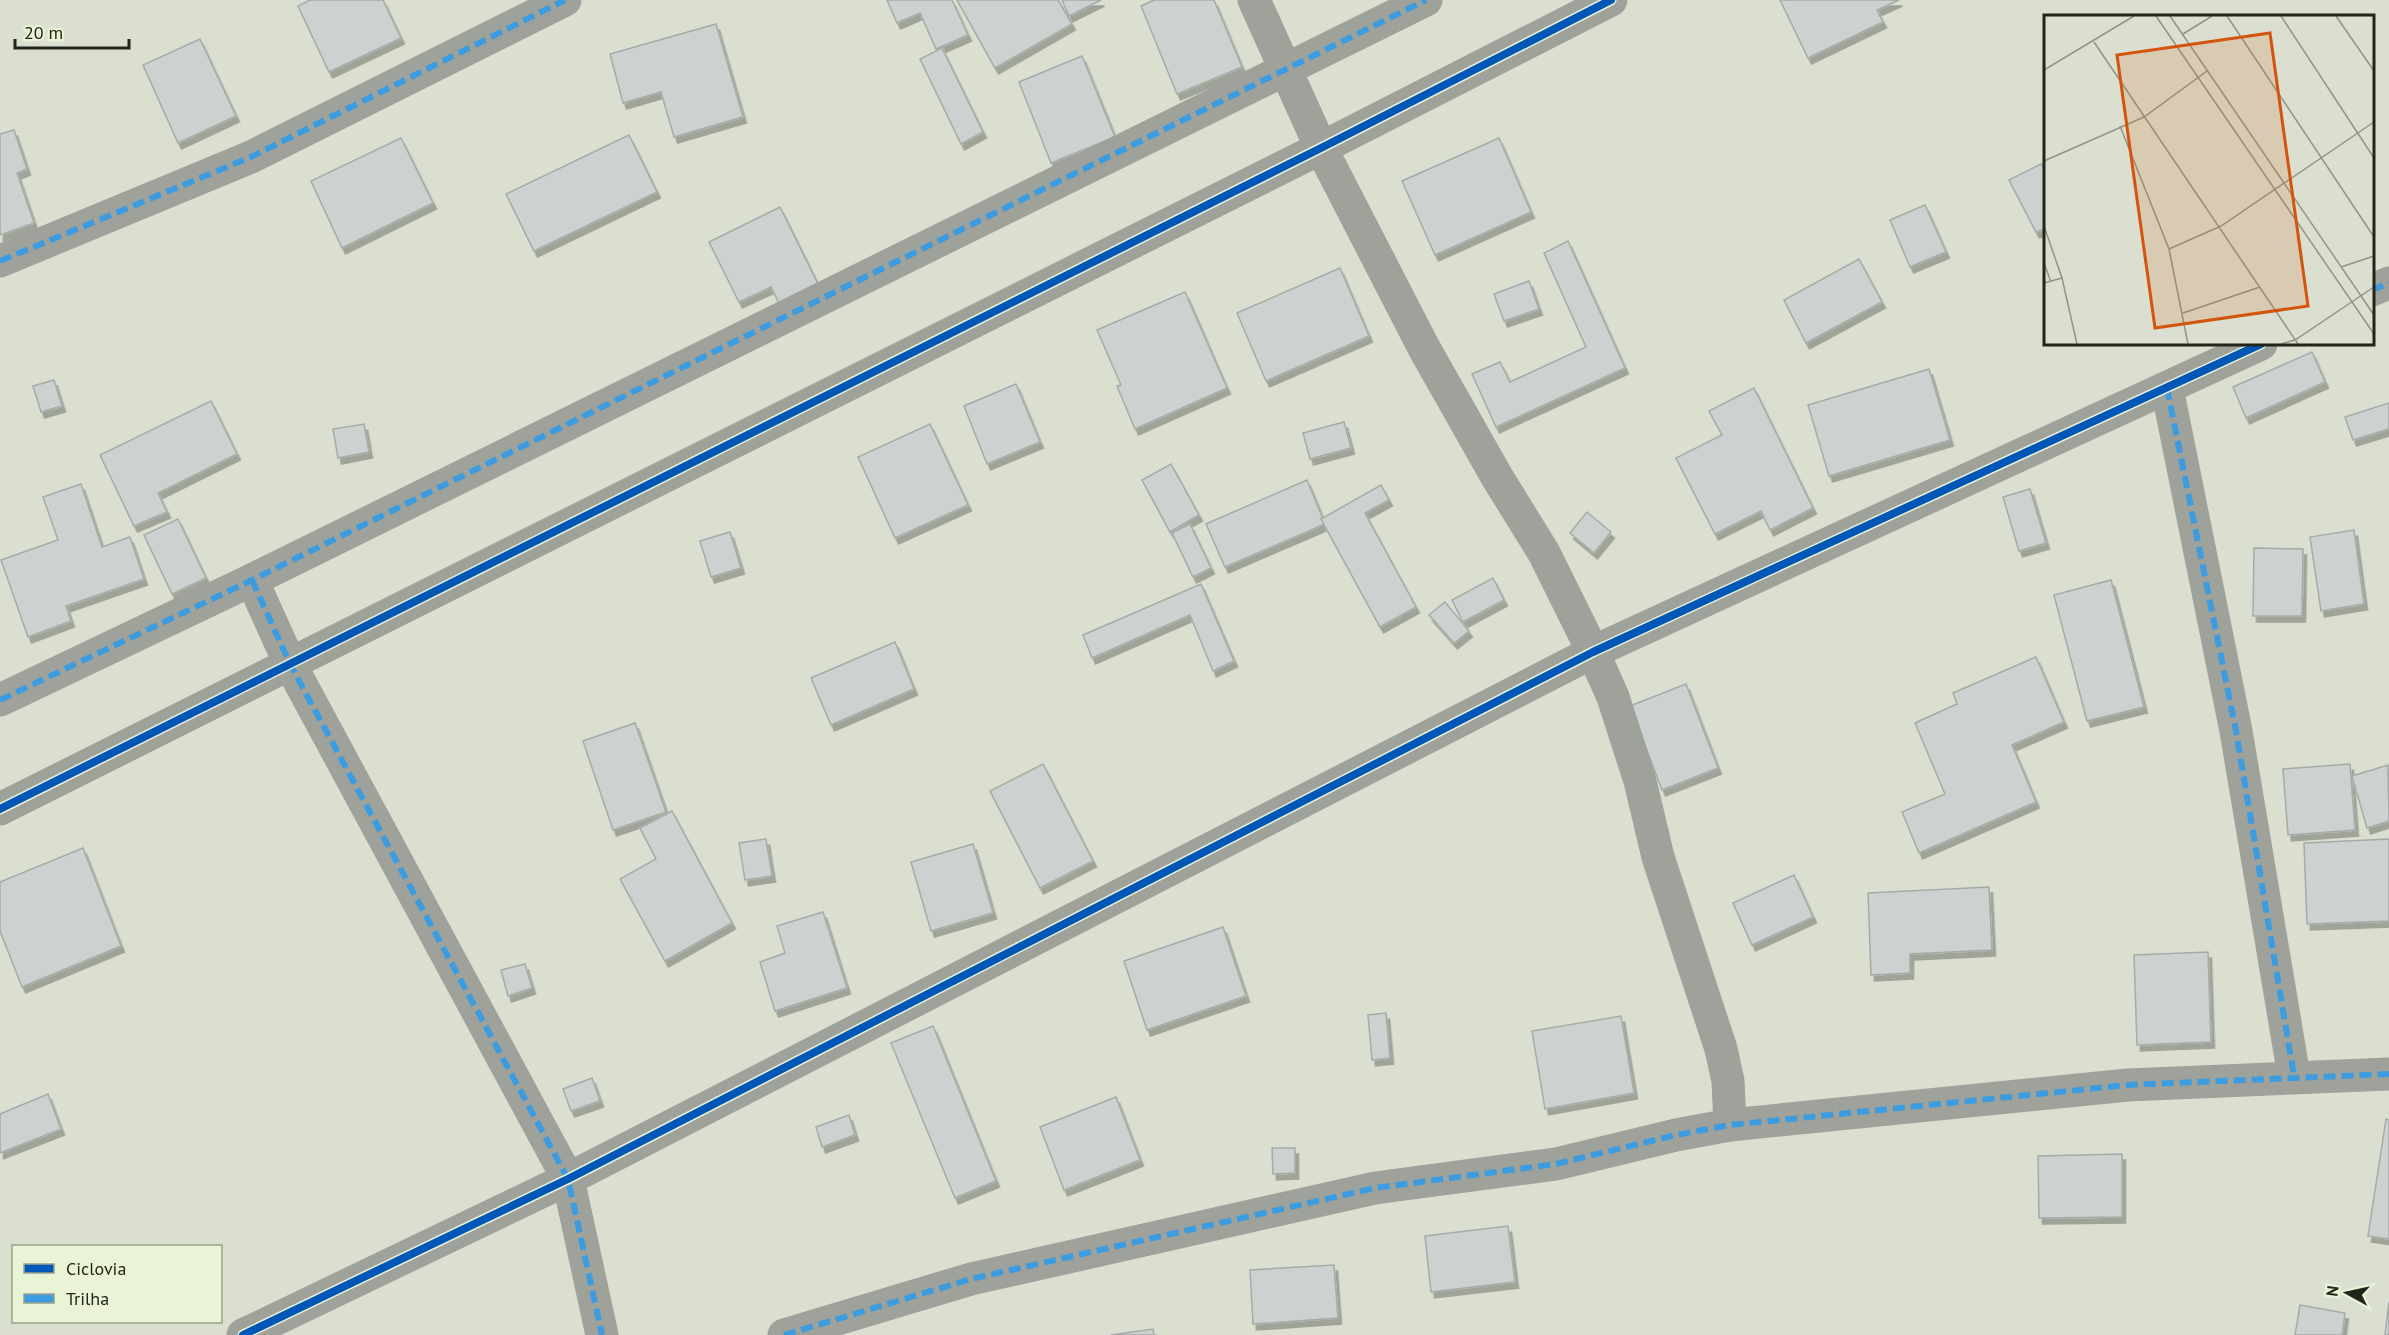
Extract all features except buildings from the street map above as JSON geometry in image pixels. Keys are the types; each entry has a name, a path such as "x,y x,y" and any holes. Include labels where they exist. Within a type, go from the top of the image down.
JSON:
{"street":[{"path":"0,261 251,157 565,0"},
{"path":"1254,0 1321,148 1424,348 1497,477 1544,553 1613,697 1640,781 1658,857 1721,1049 1728,1082 1730,1125"},
{"path":"0,700 252,580 1426,0"},
{"path":"0,809 1321,148 1611,0"},
{"path":"2374,290 2389,283"},
{"path":"243,1335 568,1179 1593,652 2259,345"},
{"path":"2168,388 2236,731 2294,1076"},
{"path":"252,580 290,664 568,1179 602,1335"},
{"path":"784,1335 971,1279 1374,1188 1556,1164 1677,1135 1730,1125 2128,1084 2389,1074"}],"marked path":[{"path":"0,261 251,157 565,0"},
{"path":"0,700 252,580 1426,0"},
{"path":"2374,289 2389,283"},
{"path":"2167,388 2236,731 2294,1076"},
{"path":"252,580 290,664 568,1179 602,1335"},
{"path":"784,1335 971,1279 1375,1188 1556,1164 1676,1135 1730,1125 2128,1085 2389,1074"}],"cycle path":[{"path":"0,809 1321,148 1611,0"},
{"path":"243,1335 568,1179 1593,652 2259,345"}]}
